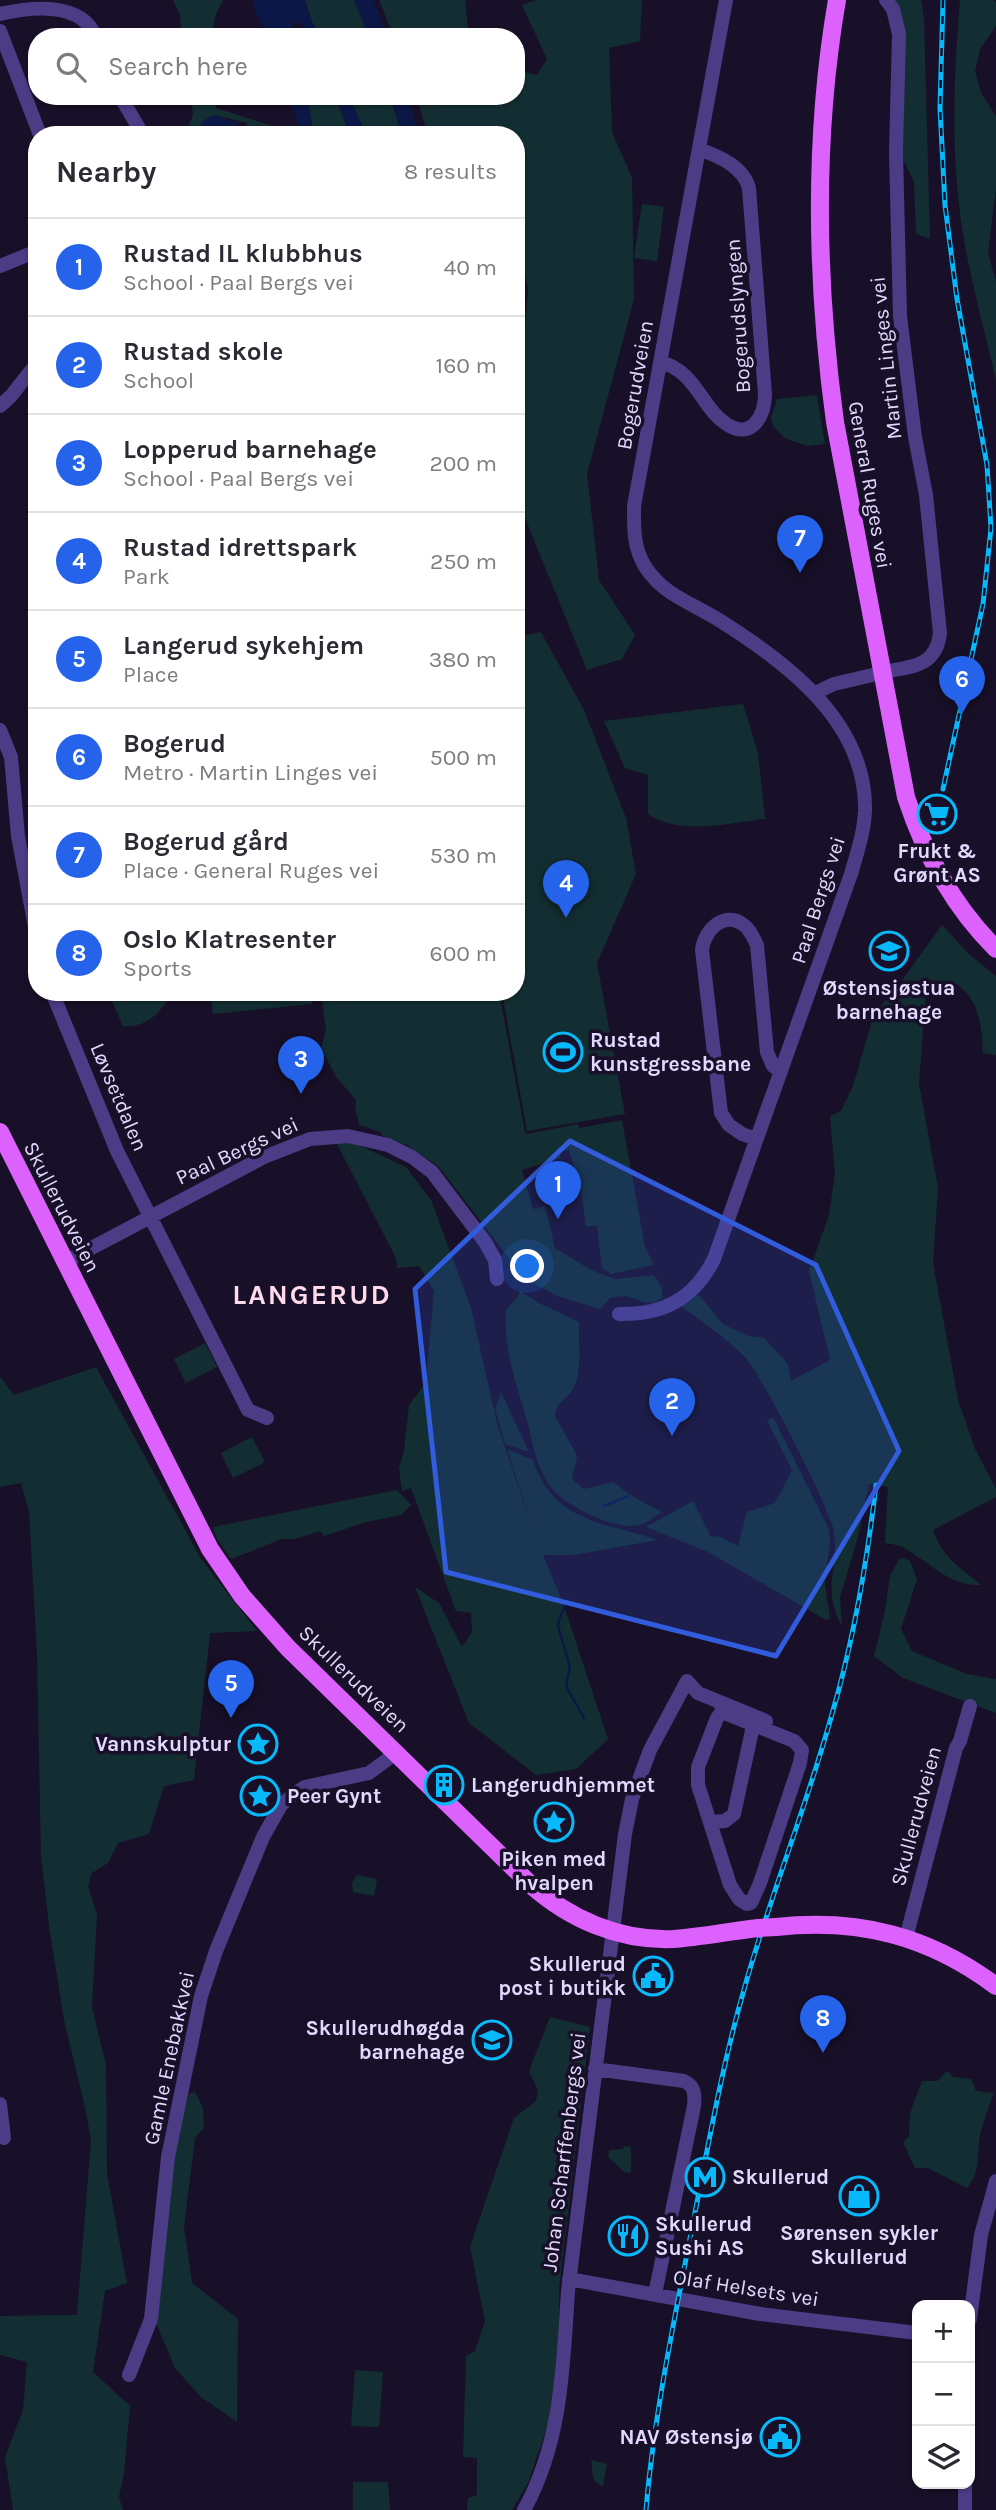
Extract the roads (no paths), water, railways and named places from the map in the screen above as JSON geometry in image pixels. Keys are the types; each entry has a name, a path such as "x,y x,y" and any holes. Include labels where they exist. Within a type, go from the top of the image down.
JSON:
{"main road":[{"name":"General Ruges vei","path":"837,0 827,71 820,175 822,302 835,422 902,781 918,832 950,894 996,949"},
{"name":"Skullerudveien","path":"0,1132 191,1513 225,1571 276,1635 538,1891 570,1914 612,1931 639,1937 673,1939 767,1927 843,1926 906,1938 954,1957 996,1986"}],"street":[{"name":"Bogerudveien","path":"726,0 634,506 634,534 641,559 664,589 741,634 815,693"},
{"name":"Martin Linges vei","path":"881,673 915,666 931,658 939,644 940,633 926,495 915,437 900,316 896,152 900,48 896,19 886,0"},
{"path":"0,14 30,8 54,10 74,14 88,22 91,28"},
{"path":"0,32 28,104"},
{"path":"28,105 37,126"},
{"path":"125,105 138,126"},
{"name":"Bogerudslyngen","path":"660,362 679,370 687,377 727,425 741,428 759,421 765,407 765,394 749,188 744,175 738,169 699,149"},
{"path":"0,266 28,255"},
{"path":"0,406 28,374"},
{"path":"815,693 834,684 881,673"},
{"name":"Paal Bergs vei","path":"620,1314 643,1315 677,1302 710,1268 851,874 863,826 861,776 838,724 815,693"},
{"path":"0,730 11,757 18,836 28,890"},
{"name":"Paal Bergs vei","path":"756,1139 741,1134 729,1125 721,1113 702,950 706,933 725,920 740,923 750,932 757,945 767,1052 773,1066 781,1071"},
{"name":"Løvsetdalen","path":"56,1001 110,1134 248,1410 267,1418"},
{"name":"Paal Bergs vei","path":"65,1262 264,1157 298,1142 337,1135 363,1137 388,1145 412,1157 440,1181 490,1251 495,1260 497,1279"},
{"name":"Johan Scharffenbergs vei","path":"524,2510 546,2458 560,2403 569,2279 612,1931 632,1798 650,1750 687,1681 696,1692 722,1707"},
{"name":"Skullerudveien","path":"906,1938 956,1748 970,1706"},
{"path":"722,1707 760,1723 794,1741 801,1747 802,1754 760,1883 751,1903 743,1903 730,1885 697,1776 705,1746 722,1707"},
{"path":"710,1822 724,1821 734,1814 760,1723"},
{"name":"Gamle Enebakkvei","path":"129,2375 151,2319 169,2157 201,1996 216,1951 258,1849 281,1805 294,1794 313,1785 369,1773 396,1753"},
{"path":"595,2068 684,2081 694,2092 694,2106 655,2294"},
{"path":"0,2104 4,2138"},
{"path":"972,2300 981,2235 996,2181"},
{"name":"Olaf Helsets vei","path":"569,2279 760,2314 912,2332"},
{"path":"965,2489 965,2510"}],"waterway":[{"path":"604,1506 628,1496"},
{"path":"569,1598 558,1626 570,1667 566,1686 584,1718"}],"railway":[{"path":"943,0 940,108 945,205 957,299 987,465 991,528 983,604 943,789"},
{"path":"646,2510 665,2369 722,2076 755,1952 812,1782 840,1686 859,1600 876,1485"}],"place":[{"name":"Bogerud gård","path":"800,573"},
{"name":"Bogerud","path":"962,714"},
{"name":"Frukt & Grønt AS","path":"937,814"},
{"name":"Rustad idrettspark","path":"566,918"},
{"name":"Østensjøstua barnehage","path":"889,951"},
{"name":"Rustad kunstgressbane","path":"563,1052"},
{"name":"Lopperud barnehage","path":"301,1094"},
{"name":"Rustad IL klubbhus","path":"558,1219"},
{"name":"Rustad skole","path":"672,1436"},
{"name":"Langerud sykehjem","path":"231,1718"},
{"name":"Vannskulptur","path":"258,1744"},
{"name":"Langerudhjemmet","path":"444,1785"},
{"name":"Peer Gynt","path":"260,1796"},
{"name":"Piken med hvalpen","path":"554,1822"},
{"name":"Skullerud post i butikk","path":"653,1976"},
{"name":"Skullerudhøgda barnehage","path":"492,2040"},
{"name":"Oslo Klatresenter","path":"823,2053"},
{"name":"Skullerud","path":"705,2177"},
{"name":"Sørensen sykler Skullerud","path":"859,2196"},
{"name":"Skullerud Sushi AS","path":"628,2236"},
{"name":"NAV Østensjø","path":"780,2437"}],"district":[{"name":"LANGERUD","path":"312,1294"}]}
